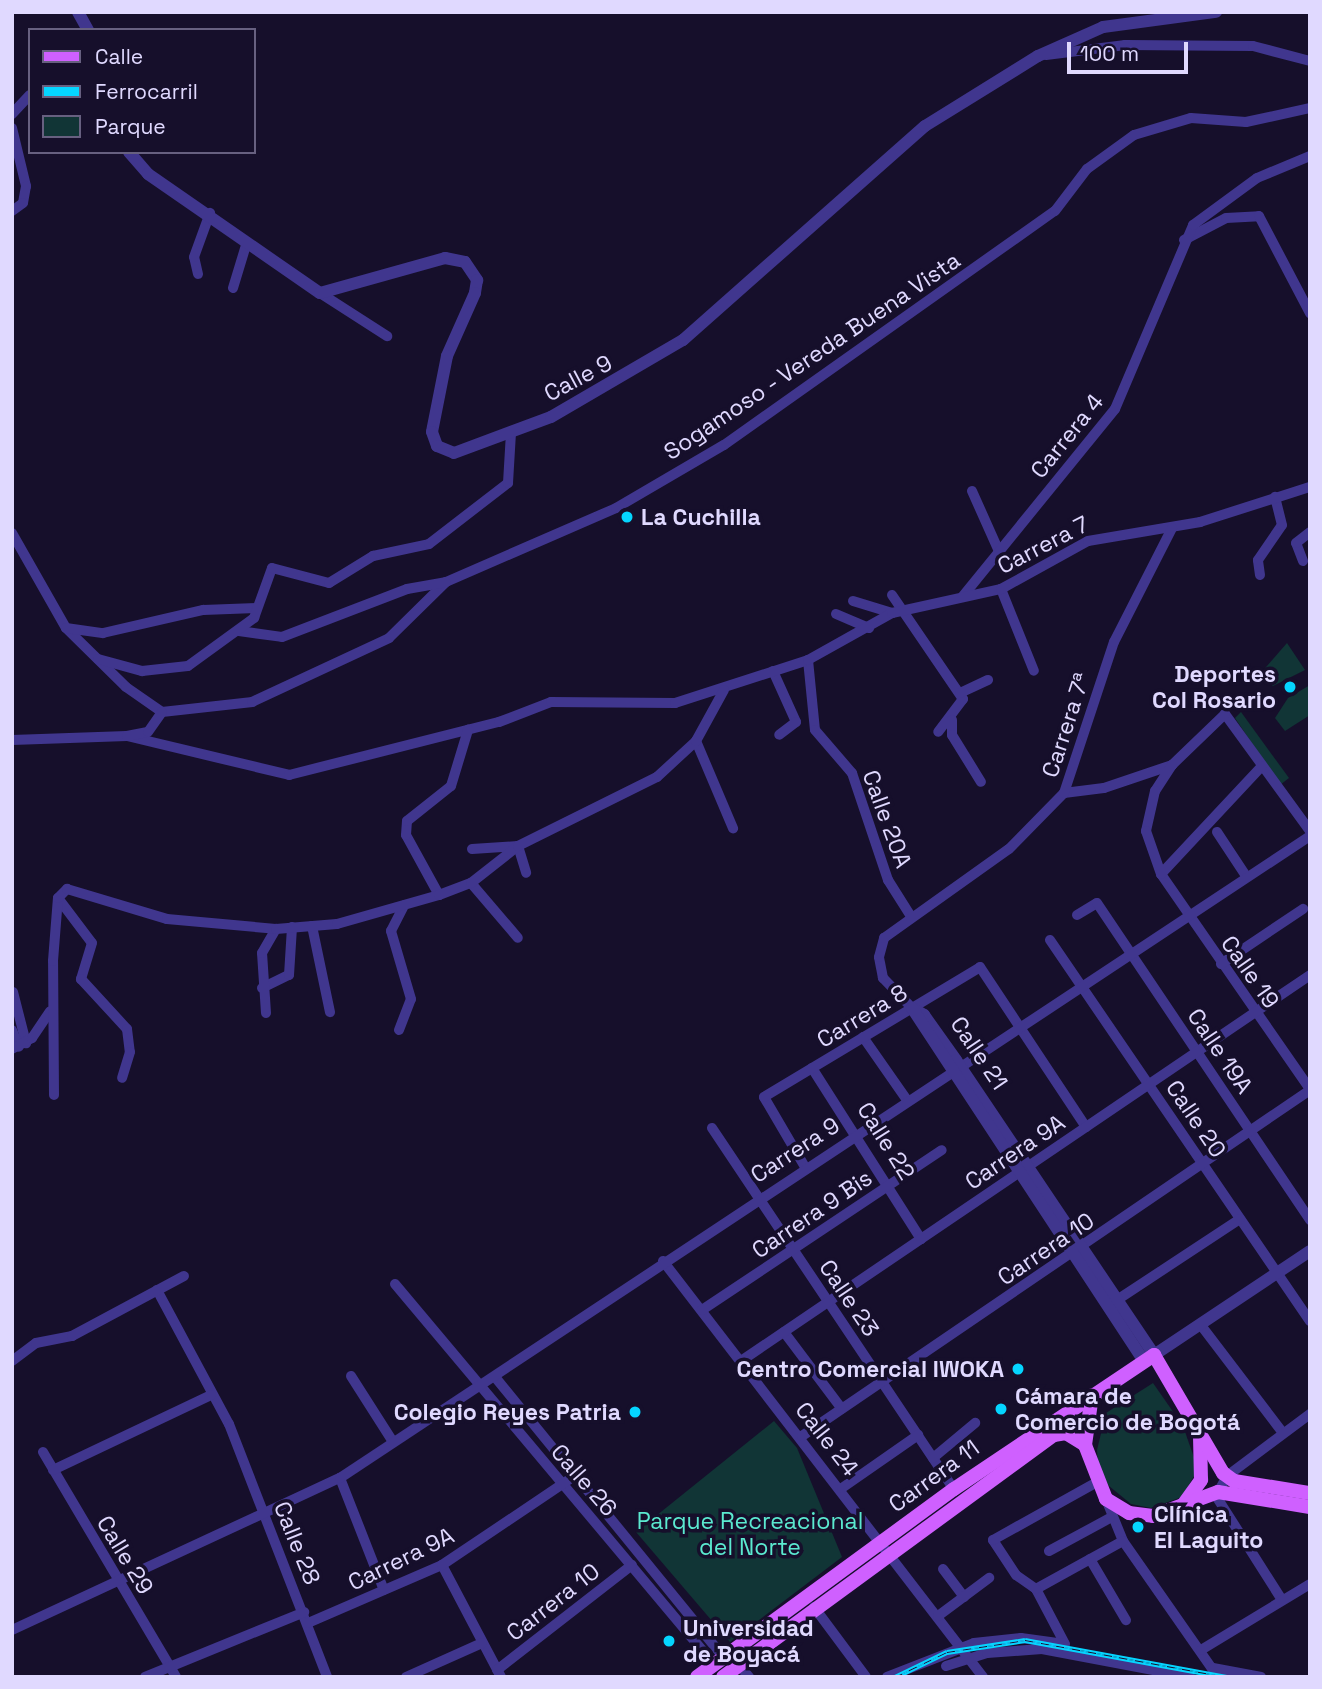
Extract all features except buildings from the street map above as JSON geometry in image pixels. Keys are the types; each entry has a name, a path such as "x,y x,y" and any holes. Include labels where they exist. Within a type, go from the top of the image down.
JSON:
{"main road":[{"name":"Carrera 11","path":"723,1677 814,1607 954,1489 1148,1358"},
{"name":"Calle 21","path":"1148,1358 1231,1478"},
{"path":"1092,1395 1085,1445 1106,1499 1129,1513 1179,1509 1220,1492 1310,1507"},
{"path":"1179,1509 1201,1480 1200,1432"},
{"name":"Carrera 11","path":"697,1677 886,1546 1054,1435 1066,1433 1085,1445"},
{"path":"1231,1478 1310,1493"}],"street":[{"path":"78,12 87,28"},
{"name":"Calle 9","path":"320,293 445,258 465,262 477,280 475,293 447,356 434,442 454,453 511,433 609,387 682,340 925,126 1038,56 1103,27 1216,12"},
{"path":"1038,56 1125,45 1253,46 1310,61"},
{"path":"12,114 28,97"},
{"name":"Sogamoso - Vereda Buena Vista","path":"162,712 228,708 272,694 389,638 446,582 616,508 724,445 1055,211 1087,169 1134,135 1191,118 1246,122 1310,108"},
{"path":"12,128 26,186 23,203 12,211"},
{"path":"131,154 148,174 210,213 320,293 387,336"},
{"name":"Carrera 4","path":"963,596 1115,409 1183,240 1193,225 1257,178 1310,156"},
{"path":"198,274 194,257 210,213"},
{"path":"1183,240 1226,218 1259,216 1310,313"},
{"path":"233,288 247,242"},
{"path":"96,659 142,671 188,666 239,631 257,608 272,568 329,583 373,556 429,544 508,483 511,433"},
{"name":"Carrera 7","path":"127,736 289,775 468,730 551,702 675,704 808,660 896,613 1001,589 1088,541 1171,528 1310,487"},
{"path":"972,491 999,549"},
{"path":"1260,575 1258,560 1282,525 1275,497"},
{"name":"Carrera 7ª","path":"912,1008 883,978 879,957 891,929 1009,849 1064,793 1114,642 1171,528"},
{"path":"1303,561 1296,543 1310,532"},
{"path":"12,533 66,628 96,659 162,712 148,733 12,740"},
{"path":"239,631 282,637 407,589 446,582"},
{"path":"1001,589 1034,671"},
{"path":"892,595 896,613 961,696"},
{"path":"853,601 896,613"},
{"path":"66,628 103,633 203,610 257,608"},
{"path":"836,614 869,628"},
{"name":"Calle 20A","path":"808,660 815,730 852,773 888,880 909,915"},
{"path":"773,671 796,722 779,735"},
{"path":"981,782 952,735 952,720 961,696 988,680"},
{"path":"54,1096 51,1009 58,898 67,888 80,889 167,919 276,929 312,926 439,895 471,883 518,846 632,793 696,741 724,690"},
{"path":"1262,766 1161,874 1146,831 1155,791 1172,765 1226,714 1310,833"},
{"path":"938,732 952,720"},
{"path":"439,895 406,835 407,821 451,786 468,730"},
{"path":"696,741 733,828"},
{"path":"1064,793 1104,788 1172,765"},
{"path":"1217,832 1247,876"},
{"name":"Carrera 9","path":"12,1630 265,1516 340,1478 1310,833"},
{"path":"472,849 518,846"},
{"path":"518,846 526,873"},
{"name":"Calle 19","path":"1161,874 1310,1089"},
{"path":"471,883 518,938"},
{"path":"58,898 92,943 81,979 127,1029 130,1052 122,1078"},
{"name":"Calle 19A","path":"1077,915 1097,903 1310,1220"},
{"path":"399,1030 411,999 399,975 391,926 404,905"},
{"path":"1221,964 1303,909"},
{"path":"312,926 330,1012"},
{"path":"262,988 289,975 292,927"},
{"path":"266,1013 262,988 262,953 276,929"},
{"name":"Calle 20","path":"1050,940 1310,1321"},
{"name":"Carrera 8","path":"805,1167 764,1097 980,967 1020,1026"},
{"name":"Carrera 9A","path":"741,1361 1310,975"},
{"path":"13,992 19,1046"},
{"name":"Calle 21","path":"912,1008 955,1068 1148,1358"},
{"path":"19,1046 51,1009"},
{"path":"1020,1026 1086,1127"},
{"path":"12,1030 19,1046"},
{"path":"863,1037 907,1100"},
{"name":"Calle 22","path":"812,1068 921,1239"},
{"name":"Carrera 10","path":"802,1436 1204,1166 1310,1089"},
{"name":"Calle 23","path":"712,1128 954,1489"},
{"name":"Carrera 9 Bis","path":"702,1310 942,1150"},
{"path":"1117,1300 1240,1219"},
{"name":"Calle 21","path":"1077,1251 1117,1300 1148,1358"},
{"name":"Carrera 11","path":"1148,1358 1310,1251"},
{"name":"Calle 24","path":"663,1261 802,1436 983,1677"},
{"path":"12,1361 36,1343 72,1336 184,1276"},
{"name":"Calle 26","path":"395,1284 477,1388 719,1661"},
{"name":"Calle 28","path":"157,1290 211,1395 229,1424 327,1677"},
{"path":"1200,1324 1283,1433"},
{"path":"785,1332 842,1409"},
{"path":"351,1376 393,1442"},
{"name":"Calle 26","path":"495,1377 576,1475 719,1661"},
{"path":"53,1470 211,1395"},
{"path":"1282,1600 1217,1500 1231,1478 1283,1433 1310,1414"},
{"path":"933,1458 975,1423"},
{"path":"842,1488 918,1435"},
{"name":"Calle 29","path":"43,1452 176,1677"},
{"name":"Carrera 9A","path":"145,1677 384,1590 442,1565 576,1475"},
{"path":"340,1478 384,1590"},
{"path":"887,1677 959,1646 1021,1638 1065,1644 1037,1589 1016,1575 993,1539 1099,1481"},
{"path":"1106,1499 1110,1518 1123,1541 1216,1672 1261,1677"},
{"path":"1049,1551 1110,1518"},
{"path":"1037,1589 1123,1541"},
{"path":"1090,1559 1126,1620"},
{"path":"442,1565 499,1673"},
{"name":"Carrera 10","path":"499,1673 632,1565"},
{"path":"943,1569 964,1597"},
{"path":"938,1616 989,1578"},
{"path":"1200,1650 1310,1584"},
{"path":"814,1607 866,1677"},
{"name":"Carrera 10","path":"406,1677 482,1643"},
{"path":"946,1666 970,1659 1042,1649 1190,1677"},
{"path":"739,1665 748,1677"}],"green space":[{"path":"1287,643 1305,670 1273,686 1259,675"},
{"path":"1310,685 1310,715 1285,731 1275,718 1288,698"},
{"path":"1241,712 1289,778 1280,785 1235,718"},
{"path":"1153,1383 1183,1426 1198,1469 1182,1497 1151,1508 1131,1504 1109,1486 1098,1468 1097,1450 1106,1413"},
{"name":"Parque Recreacional del Norte","path":"774,1421 797,1448 842,1557 730,1642 636,1532"}],"railway":[{"path":"895,1677 947,1652 1025,1640 1227,1677"}],"place":[{"name":"La Cuchilla","path":"627,517"},
{"name":"Deportes Col Rosario","path":"1290,687"},
{"name":"Centro Comercial IWOKA","path":"1018,1369"},
{"name":"Cámara de Comercio de Bogotá","path":"1001,1409"},
{"name":"Colegio Reyes Patria","path":"635,1412"},
{"name":"Clínica El Laguito","path":"1138,1527"},
{"name":"Universidad de Boyacá","path":"669,1641"}]}
